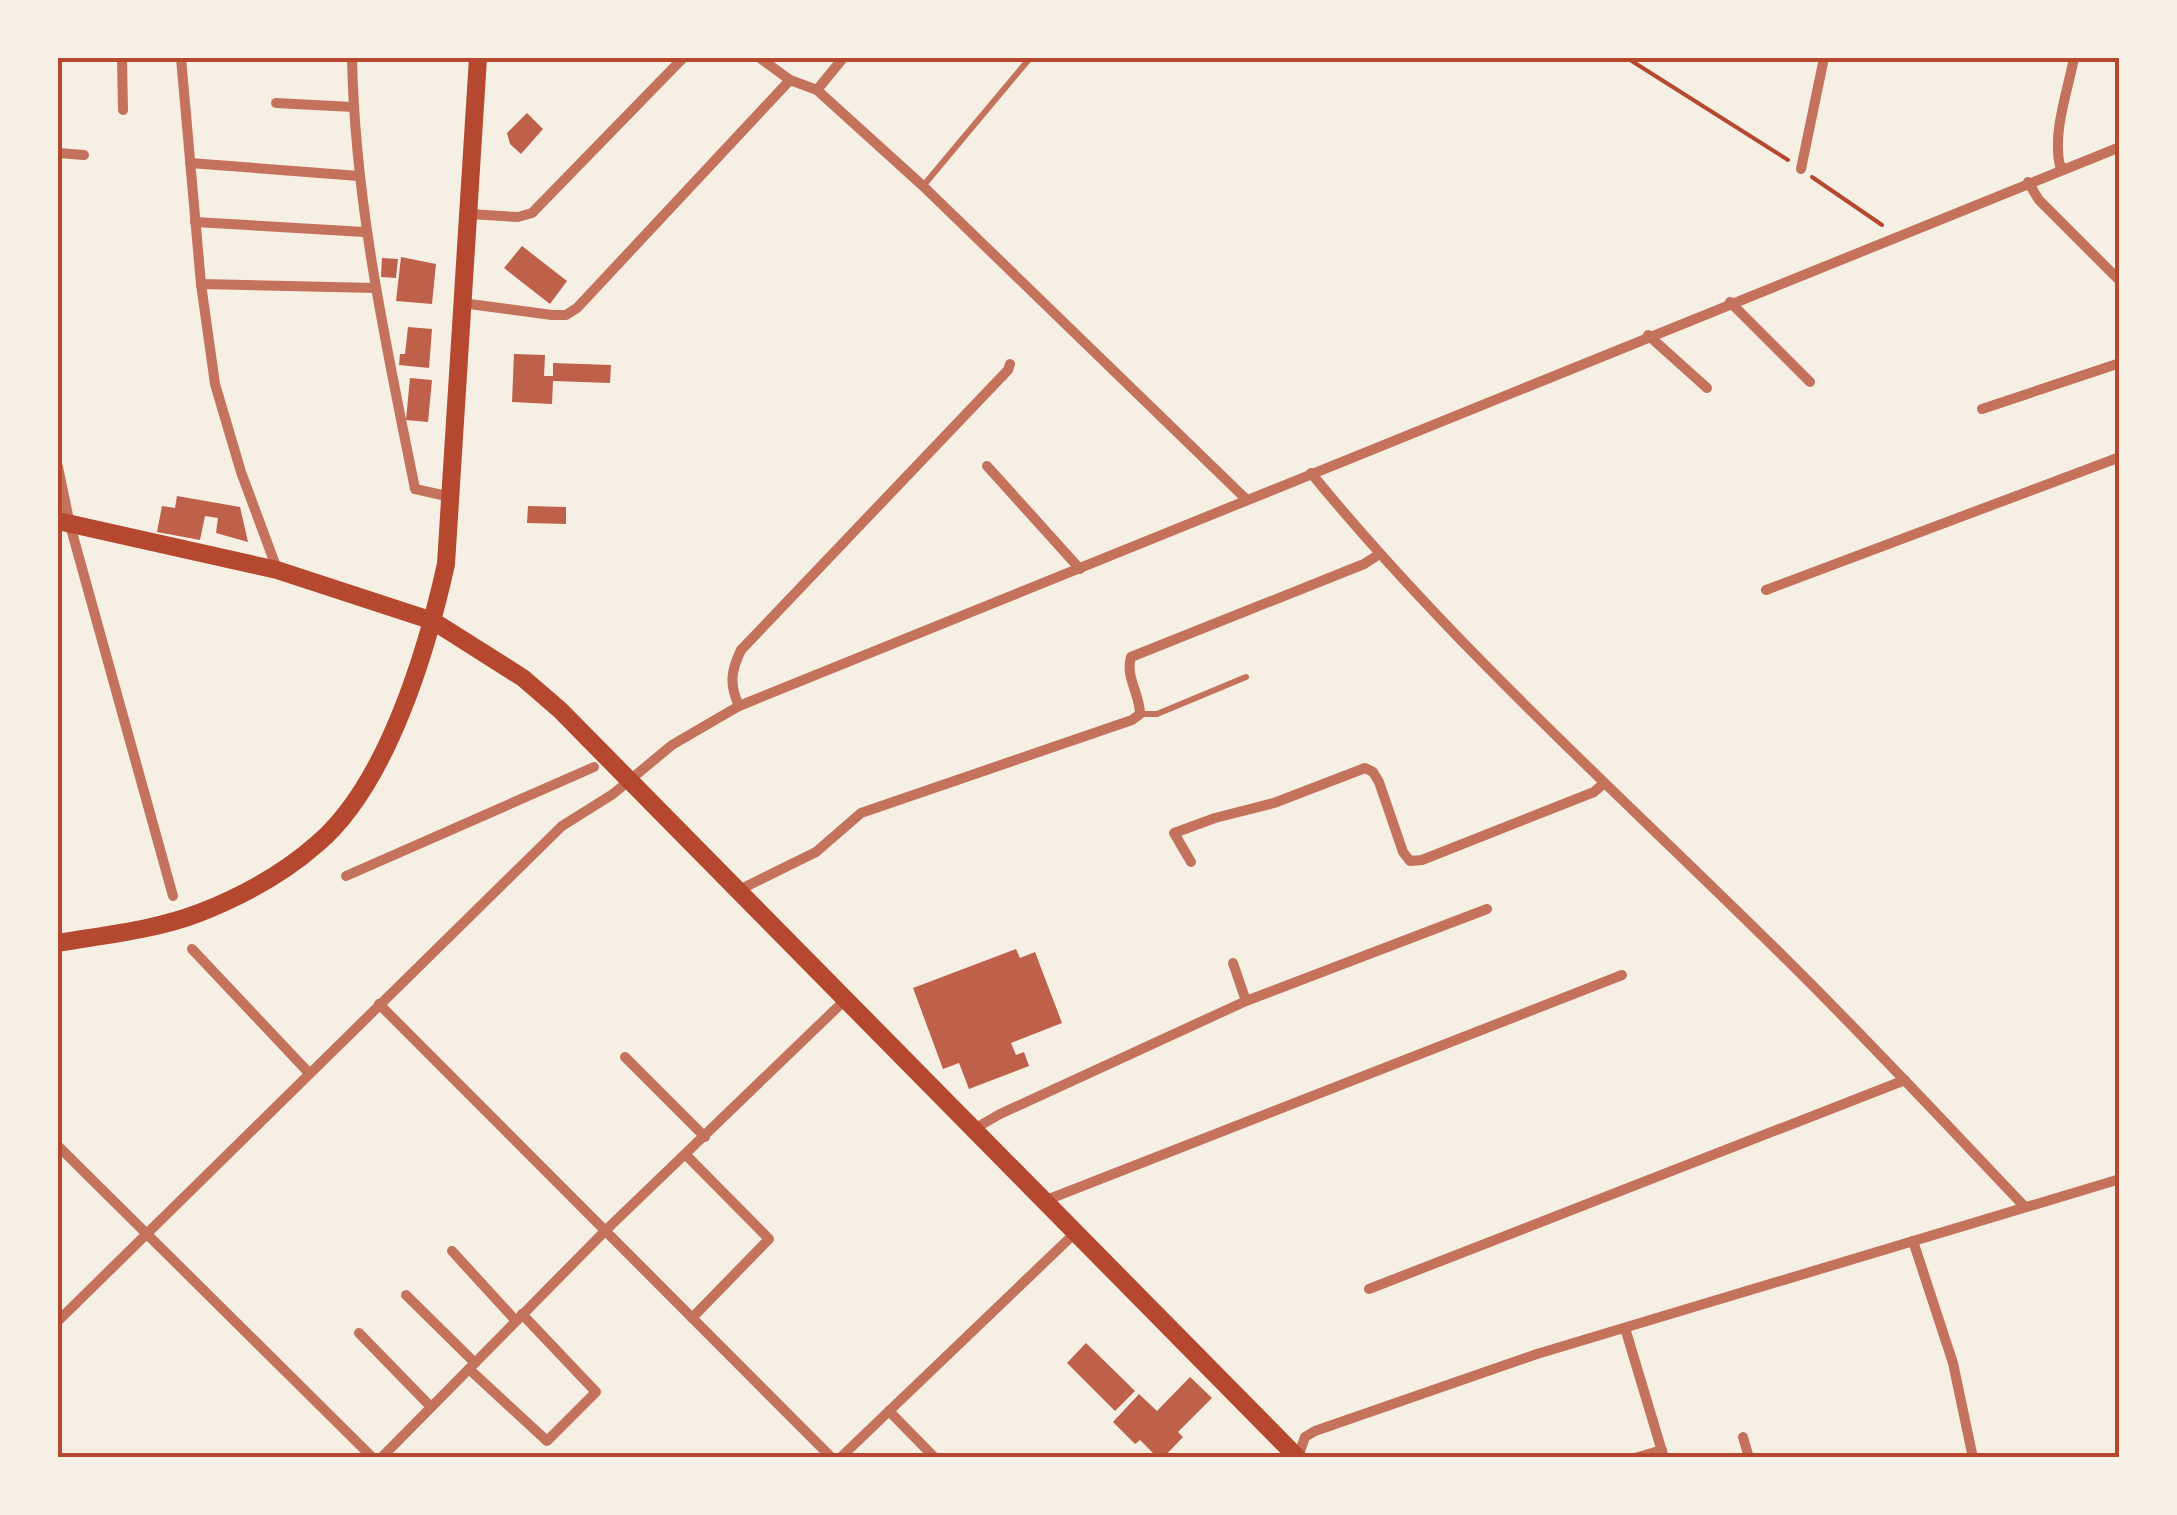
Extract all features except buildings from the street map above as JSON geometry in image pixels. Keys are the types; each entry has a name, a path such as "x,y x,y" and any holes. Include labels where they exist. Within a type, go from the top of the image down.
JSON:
{"main road":[{"path":"58,943 198,914 262,882 319,843 360,794 396,727 433,621 446,564 478,58"},
{"path":"64,523 277,570 433,621 524,678 1298,1457"}],"street":[{"path":"122,58 123,110"},
{"path":"182,58 201,284 215,384 241,472 277,570"},
{"path":"352,58 364,232 415,488 452,497"},
{"path":"468,214 518,218 532,212 683,58"},
{"path":"760,58 790,80 816,90 923,186 1246,500"},
{"path":"816,90 843,58"},
{"path":"1801,169 1824,58"},
{"path":"2064,168 2058,156 2074,58"},
{"path":"462,303 552,315 577,308 790,80"},
{"path":"276,102 353,107"},
{"path":"58,1321 562,826 630,781 652,758 739,706 2120,147"},
{"path":"58,153 84,155"},
{"path":"190,162 358,176"},
{"path":"2028,182 2039,200 2120,281"},
{"path":"196,222 364,232"},
{"path":"201,284 375,288"},
{"path":"1730,302 1810,382"},
{"path":"1648,336 1707,388"},
{"path":"1982,409 2120,363"},
{"path":"739,706 731,676 742,650 1010,364"},
{"path":"1766,590 2120,457"},
{"path":"58,466 64,523 172,896"},
{"path":"987,466 1080,568"},
{"path":"1311,473 1378,555 1790,963 2025,1207"},
{"path":"737,891 816,852 861,813 1132,720 1140,714 1140,702 1128,668 1130,657 1378,555"},
{"path":"346,876 594,766"},
{"path":"1191,862 1174,834 1215,818 1274,803 1365,768 1379,782 1402,852 1410,861 1422,860 1594,792 1604,783"},
{"path":"974,1130 1000,1114 1246,1001 1488,909"},
{"path":"192,949 309,1073"},
{"path":"1232,963 1246,1001"},
{"path":"1044,1201 1622,975"},
{"path":"381,1458 604,1231 845,1000"},
{"path":"379,1004 832,1458"},
{"path":"625,1057 705,1136"},
{"path":"1369,1289 1905,1080"},
{"path":"58,1146 373,1458"},
{"path":"686,1154 769,1240 692,1318"},
{"path":"1298,1457 1305,1437 1316,1431 1537,1354 2120,1179"},
{"path":"840,1458 1075,1233"},
{"path":"1913,1242 1954,1363 1974,1458"},
{"path":"406,1294 547,1441 596,1392 452,1252"},
{"path":"1625,1328 1663,1454 1636,1458"},
{"path":"360,1332 431,1407"},
{"path":"889,1411 935,1458"},
{"path":"1743,1437 1748,1458"}],"lane":[{"path":"923,186 1030,58"},
{"path":"1140,714 1157,714 1246,677"}],"path":[{"path":"1628,58 1896,235"}]}
